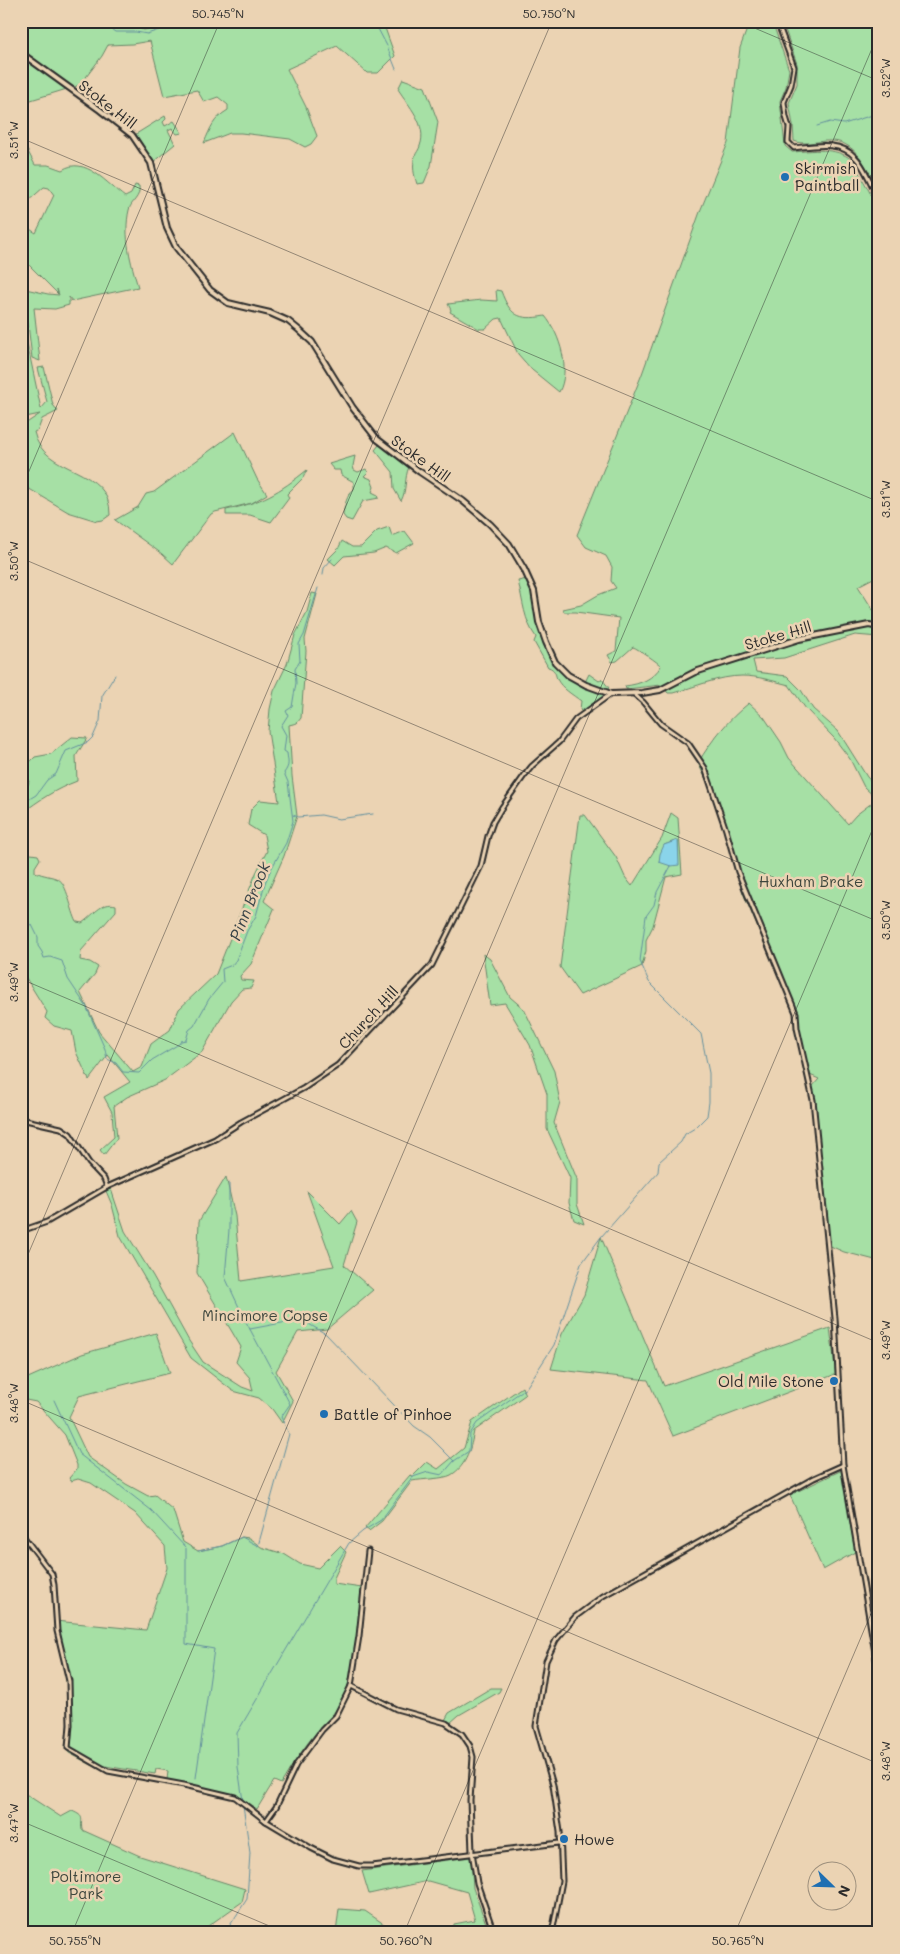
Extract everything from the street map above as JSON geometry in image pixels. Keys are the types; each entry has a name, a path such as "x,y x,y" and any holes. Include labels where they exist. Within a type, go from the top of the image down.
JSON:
{"street":[{"path":"777,21 794,67 791,85 784,102 786,117 790,127 788,142 794,148 824,145 844,149 856,158 879,198"},
{"name":"Stoke Hill","path":"21,54 132,135 151,163 167,228 176,247 210,290 228,303 270,313 288,321 299,330 312,342 349,402 377,439 420,472 463,501 499,532 509,544 530,580 536,600 539,622 556,662 568,675 586,685 611,694 642,693 660,690 695,672 798,639 869,625 879,627"},
{"path":"633,693 641,699 661,724 688,742 705,768 738,872 796,1013 797,1028 813,1100 826,1244 835,1318 843,1465 879,1676"},
{"path":"641,699 642,693"},
{"name":"Church Hill","path":"21,1231 47,1222 107,1187 215,1139 241,1122 304,1088 342,1060 432,965 481,866 488,836 494,822 524,776 532,766 559,742 576,720 611,694"},
{"path":"21,1119 61,1128 70,1134 89,1162 104,1179 107,1187"},
{"path":"552,1933 562,1881 560,1832 553,1785 536,1726 544,1684 546,1661 556,1640 575,1617 603,1596 814,1478 843,1465"},
{"path":"21,1533 52,1574 57,1630 69,1681 69,1750 97,1763 108,1772 184,1785 235,1798 266,1820 333,1860 359,1866 372,1866 559,1842"},
{"path":"266,1820 276,1807 296,1765 322,1730 336,1716 351,1686 359,1636 368,1551"},
{"path":"351,1686 396,1709 446,1723 462,1734 470,1746 473,1757 470,1800 472,1852 477,1883 494,1933"}],"green space":[{"path":"21,21 117,21 144,30 182,21 376,21 385,28 395,56 378,73 367,73 337,46 287,69 306,107 317,136 311,144 305,147 290,139 241,133 230,133 204,143 216,120 228,110 228,105 218,97 204,102 197,90 164,96 150,41 108,45 80,85 21,103"},
{"name":"Huxham Brake","path":"745,21 772,21 789,70 786,87 780,101 785,146 792,152 831,151 852,160 879,209 879,575 858,586 873,610 879,610 879,637 855,635 784,658 753,660 756,672 787,676 801,690 813,709 838,731 867,777 879,790 879,1261 844,1252 826,1244 812,1087 819,1079 810,1075 794,1013 743,893 715,798 698,763 721,730 749,703 764,717 789,758 848,824 856,815 877,799 864,787 850,759 834,738 806,709 789,685 748,676 733,676 673,693 668,693 661,685 626,689 625,686 650,678 661,666 633,647 617,661 612,662 608,655 616,651 619,618 564,612 563,609 581,605 598,595 616,588 611,581 612,567 606,556 586,547 577,535 642,374 701,209 728,143 740,48 747,29"},
{"path":"782,21 879,21 879,191 865,164 853,149 845,144 836,141 805,143 794,141 789,103 797,84 797,64"},
{"path":"403,79 425,87 438,122 431,166 424,183 417,184 414,174 414,160 422,138 416,116 398,89"},
{"path":"165,116 166,119 163,122 165,126 174,121 182,133 177,134 172,128 168,130 175,144 153,162 136,134"},
{"path":"21,138 35,165 48,165 62,170 71,166 79,166 95,173 125,197 131,194 135,185 139,186 139,194 130,207 127,220 130,259 138,287 72,301 69,297 69,305 55,309 34,308 40,361 32,358 26,307 21,305 21,288 59,295 57,289 58,294 21,259 21,229 28,228 36,233 54,195 49,188 44,187 27,202 21,194"},
{"path":"496,290 501,291 508,306 516,314 528,318 545,316 555,332 564,363 564,373 559,392 532,370 518,354 501,318 496,319 485,329 479,329 450,312 448,304 481,300 497,301"},
{"path":"21,314 41,409 47,402 38,368 44,367 53,405 58,411 42,419 38,430 34,432 40,446 50,457 89,478 100,487 107,499 110,515 103,520 97,521 68,512 21,484 21,424 25,424 40,414 21,418"},
{"path":"235,432 257,479 267,494 252,503 211,514 173,564 115,520 138,507 146,494 154,492"},
{"path":"379,445 383,446 409,467 401,501 394,489 393,472 375,450"},
{"path":"355,456 354,470 358,472 366,469 368,472 364,476 371,479 374,487 372,492 378,495 379,498 363,501 352,521 346,519 343,515 348,497 354,489 354,482 341,475 340,470 334,470 329,464"},
{"path":"307,470 303,478 287,494 289,498 271,522 250,515 226,515 226,510 269,496 288,485"},
{"path":"389,527 392,536 405,531 414,543 396,553 386,548 374,553 344,556 335,565 328,559 338,549 342,541 352,547 361,547 377,531"},
{"path":"527,579 532,594 539,632 552,659 566,674 583,686 589,674 599,681 602,679 609,688 605,691 609,697 586,715 580,710 581,701 561,685 534,642 536,637 526,618 518,581"},
{"path":"312,593 317,594 305,639 306,651 301,718 297,723 289,725 297,816 284,856 264,901 274,909 251,964 240,976 241,980 254,981 251,988 242,989 231,1001 202,1052 165,1080 127,1097 114,1106 117,1138 104,1155 100,1150 114,1137 112,1112 104,1097 130,1082 108,1055 89,1080 76,1052 72,1031 54,1026 45,1018 47,1012 21,970 21,856 38,855 40,859 35,867 35,872 56,878 61,882 77,922 82,923 106,905 116,905 116,911 81,951 80,960 90,962 98,967 95,974 80,992 99,1032 133,1072 142,1067 151,1044 170,1030 179,1009 216,974 256,873 267,851 264,835 248,825 251,809 260,800 279,802 268,731 270,709 274,691 287,664 295,635 307,612"},
{"path":"72,737 87,738 76,756 77,781 48,795 21,814 21,791 28,785 29,781 23,776 21,771 35,757 51,754"},
{"path":"671,813 678,818 682,874 666,877 653,926 646,940 646,951 642,966 580,995 560,967 580,815 585,815 616,857 625,877 632,886 662,838","holes":["678,840 678,865 664,845"]},
{"path":"483,954 490,959 510,997 524,1009 554,1071 560,1102 554,1123 577,1179 577,1204 584,1224 574,1220 569,1203 570,1178 547,1129 547,1094 530,1045 505,1003 490,1005"},
{"name":"Mincimore Copse","path":"226,1177 235,1216 241,1281 334,1266 307,1191 340,1224 351,1211 357,1222 344,1265 373,1290 327,1329 298,1332 276,1371 293,1401 282,1423 272,1409 259,1398 233,1391 191,1358 120,1236 112,1205 106,1191 111,1189 125,1231 203,1362 242,1387 253,1391 250,1378 236,1362 241,1347 197,1273 199,1221"},
{"path":"601,1237 664,1386 830,1328 836,1374 673,1436 648,1380 551,1369 562,1334 584,1295"},
{"path":"156,1333 170,1373 79,1396 69,1417 88,1457 126,1484 148,1496 155,1495 173,1510 183,1542 198,1551 222,1546 242,1537 249,1538 261,1547 284,1554 300,1564 318,1568 340,1546 346,1552 334,1578 334,1584 362,1588 356,1649 350,1680 345,1694 336,1710 308,1743 281,1784 274,1781 257,1809 234,1794 167,1780 168,1771 156,1769 155,1774 105,1766 103,1771 69,1753 65,1747 68,1698 62,1653 55,1621 146,1630 167,1568 165,1546 135,1513 91,1483 78,1479 71,1481 69,1478 77,1469 77,1465 65,1435 36,1402 21,1399 21,1368 28,1378 82,1354"},
{"path":"522,1387 525,1395 474,1431 467,1456 461,1467 451,1475 412,1481 382,1521 369,1531 365,1528 410,1475 413,1476 427,1462 438,1469 464,1448 472,1422"},
{"path":"842,1470 855,1552 823,1570 790,1495"},
{"path":"491,1688 501,1688 499,1692 459,1715 450,1723 444,1722 449,1713"},
{"name":"Poltimore Park","path":"21,1791 61,1817 72,1811 76,1813 82,1818 82,1830 140,1856 245,1889 242,1902 198,1933 21,1933"},
{"path":"471,1857 473,1888 488,1933 453,1933 454,1924 475,1920 467,1892 428,1881 369,1894 362,1871"},
{"path":"339,1909 365,1911 397,1933 336,1933"}],"water":[{"path":"678,840 679,865 671,866 659,862 664,845"}],"waterway":[{"path":"108,22 111,29 115,32 147,34 168,27 189,25 196,21"},
{"path":"374,21 387,46"},
{"path":"833,21 847,24 879,25"},
{"path":"388,49 396,69"},
{"path":"817,126 830,122 844,124 879,113"},
{"name":"Pinn Brook","path":"323,575 324,568 332,559"},
{"name":"Pinn Brook","path":"21,915 32,925 38,937 38,946 44,958 50,957 62,961 68,979 86,1006 105,1049 107,1059 116,1063 123,1072 139,1073 152,1060 181,1041 186,1040 189,1030 194,1026 209,999 223,982 222,969 232,965 236,960 247,931 256,916 265,883 286,843 293,821 288,782 284,773 288,763 287,753 284,751 286,735 281,726 288,715 286,711 292,707 296,683 295,669 300,661 299,644 304,635 318,588"},
{"path":"21,804 36,795 47,780 56,774 66,751 88,742 93,737 100,721 102,696 115,675"},
{"path":"293,815 298,817 321,815 339,819 373,814"},
{"path":"243,1801 238,1767 237,1733 349,1543 363,1531 381,1520 413,1477 428,1472 442,1475 454,1461 469,1451 470,1434 477,1423 526,1388 554,1345 581,1264 601,1237 658,1172 659,1162 681,1142 685,1134 695,1128 707,1116 709,1073 701,1034 649,982 640,961 646,916 654,905 657,892 671,866"},
{"path":"198,1551 222,1546 242,1537 258,1546 289,1434 281,1417 290,1404 245,1320 225,1277 229,1230 229,1183"},
{"path":"250,1329 287,1322 307,1323 326,1334 414,1426 430,1437 454,1461"},
{"path":"54,1400 79,1454 151,1510 186,1548 186,1644 214,1649 196,1778"},
{"path":"225,1933 247,1899 250,1853 243,1805"}],"place":[{"name":"Skirmish Paintball","path":"785,177"},
{"name":"Old Mile Stone","path":"834,1381"},
{"name":"Battle of Pinhoe","path":"324,1414"},
{"name":"Howe","path":"564,1839"}]}
